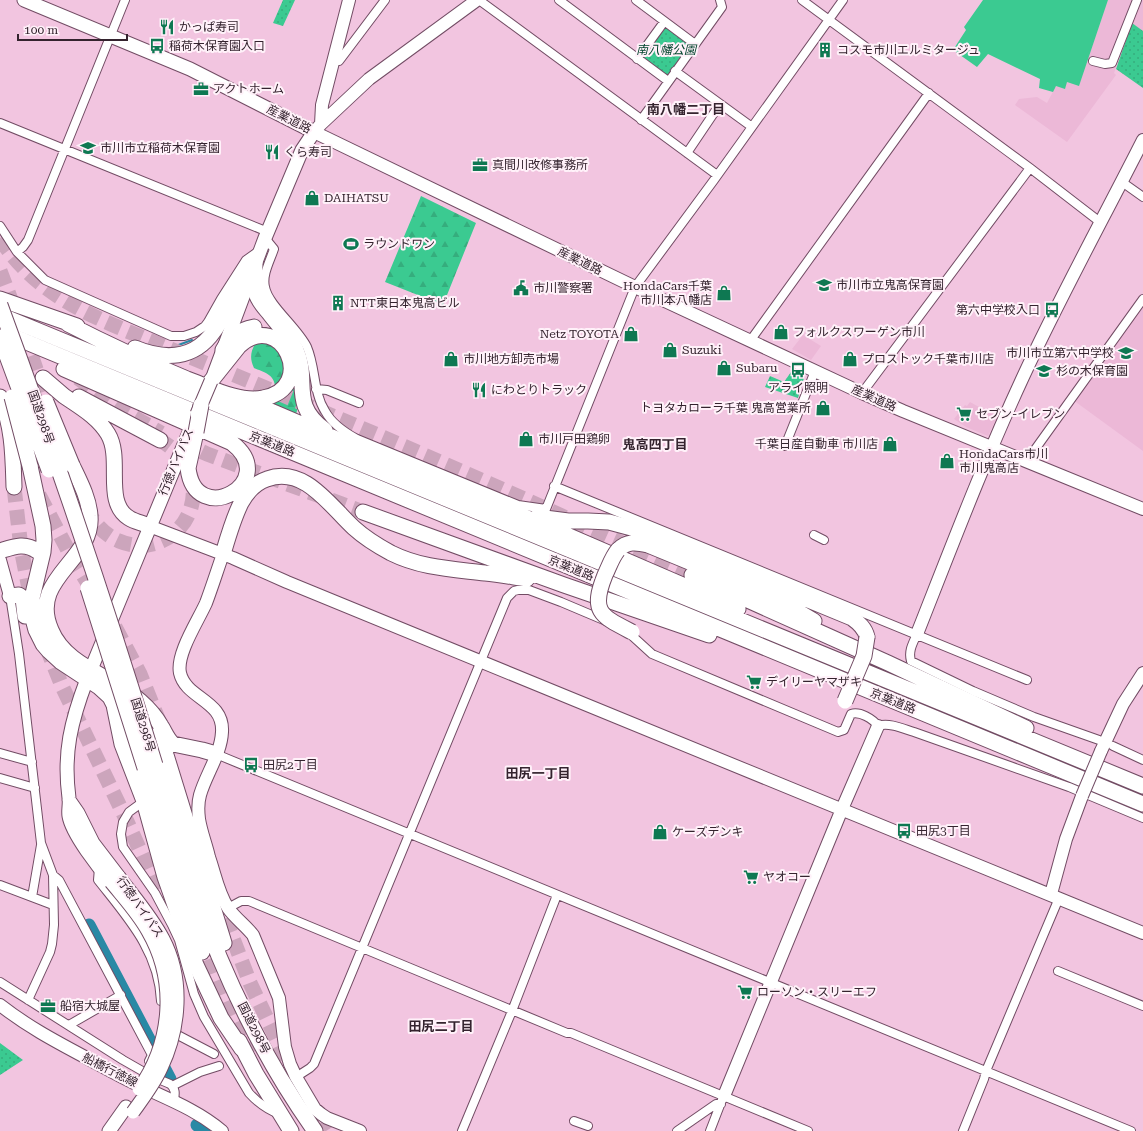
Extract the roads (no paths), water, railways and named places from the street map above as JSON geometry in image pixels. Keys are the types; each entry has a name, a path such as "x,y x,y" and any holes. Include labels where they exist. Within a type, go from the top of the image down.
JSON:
{"highway":[{"path":"0,299 151,353 171,356 188,352 203,344 214,332 258,257"},
{"path":"258,257 255,288 258,299 289,339 299,358 302,396 311,418 327,432 355,446"},
{"path":"0,292 88,504 90,522 83,546 60,574 51,589 47,601 47,613 50,630 64,650 89,674 110,698 114,705 126,754 144,801 165,877 196,966 221,1018 242,1050"},
{"name":"国道298号","path":"0,306 39,411 95,575 185,863 213,940 243,1006 276,1069 315,1131"},
{"name":"京葉道路","path":"0,315 1143,786"},
{"path":"68,324 107,345 146,362 220,392 238,397 518,514 737,609 876,677"},
{"path":"223,350 231,338 250,328 262,327 274,330 289,339"},
{"name":"京葉道路","path":"0,332 1143,804"},
{"path":"211,381 239,346 248,339 264,336 279,342 286,351 291,362 290,375 285,386 276,393 264,398 238,397"},
{"path":"0,337 100,385 232,443 242,454 247,468 244,482 232,494 222,498 202,494 194,485 189,474 188,468 193,431 201,405"},
{"name":"国道298号","path":"0,337 81,566 155,763 200,948 242,1050 291,1131"},
{"path":"0,355 160,440"},
{"path":"0,355 18,415 43,526 43,552 32,598 34,622 40,637 49,651 69,667"},
{"path":"43,378 86,411 105,429 112,443 114,452 114,488 117,501 124,513 129,518 149,526"},
{"path":"0,397 6,414 12,441 14,487"},
{"path":"223,554 238,509 251,489 262,481 275,476 282,476 297,478 310,486 361,534 381,547 404,558 417,563 444,569 498,574 564,585"},
{"path":"363,512 564,585 844,681"},
{"path":"518,514 558,521 609,522 639,530 848,617 861,625 867,637 864,656 845,701"},
{"path":"632,632 607,619 598,605 601,584 613,557 623,545 630,542 644,544 753,588 780,601 888,663"},
{"path":"0,551 22,545 32,547 60,574"},
{"path":"692,575 980,706 1143,786"},
{"path":"10,596 19,595 23,598 26,622 30,635 38,649 52,660 89,674 138,699 153,715 170,741 177,746 216,754"},
{"path":"153,715 162,736 155,763"},
{"path":"126,754 130,759 138,762 155,763 192,748"},
{"path":"192,748 182,755 177,761 175,768 175,785 222,938 276,1069"},
{"path":"155,763 175,785"}],"main road":[{"name":"産業道路","path":"24,0 190,68 318,128"},
{"path":"201,405 258,257 302,150 318,128"},
{"name":"行徳バイパス","path":"120,1131 150,1088 166,1057 174,1031 176,1015 177,996 174,972 163,940 146,912 115,880 99,868 74,828 69,816 66,770 67,748 72,721 89,674 149,526 193,431"},
{"name":"行徳バイパス","path":"69,800 78,813 93,843 115,880 154,942 163,968 168,996 164,1034 155,1059 144,1081 109,1131"}],"street":[{"path":"17,252 28,240 125,0"},
{"path":"318,128 322,105 349,0"},
{"path":"334,60 339,61 385,0"},
{"path":"318,128 369,79 478,0 717,175"},
{"path":"559,0 668,81"},
{"path":"636,0 695,44"},
{"path":"641,120 722,7 720,0"},
{"path":"802,0 1030,168 1100,222"},
{"path":"0,123 267,235 274,249 264,279 266,292 295,329 306,347 313,365 316,389 321,404 329,418 338,427 350,435 518,505 546,509 635,287 843,0"},
{"path":"1093,61 1104,64 1112,63 1139,3"},
{"path":"637,59 664,22"},
{"path":"676,71 752,127"},
{"path":"750,341 929,93"},
{"path":"687,153 720,104"},
{"name":"産業道路","path":"318,128 635,287 862,393 1143,510"},
{"path":"1100,746 910,662 909,655 991,446 1023,376 1143,140"},
{"path":"862,393 1030,168"},
{"path":"1122,182 1143,198"},
{"path":"0,226 17,252 40,276 51,283 164,334 178,337 196,332 205,326 220,299 246,260 258,257"},
{"path":"1028,462 1031,455 1143,300"},
{"path":"785,446 815,371"},
{"path":"316,389 327,390 359,403"},
{"path":"554,486 1027,680"},
{"path":"149,526 223,554 287,582 1143,933"},
{"path":"814,535 824,540"},
{"path":"223,554 205,604 183,652 180,665 180,672 185,684 217,711 222,723 222,732 216,754 200,797 199,818 219,888 228,908 247,926 253,934 279,998 285,1047 296,1077 316,1109 321,1114 348,1128 360,1131"},
{"path":"0,560 14,617 41,843 52,868 53,875 54,925 52,944 28,1000"},
{"path":"296,1077 314,1064 507,598 514,591 523,589 561,602 597,617 629,633 652,654 838,732 844,730 850,717 854,713 874,720 878,726"},
{"path":"962,1131 984,1079 1055,896 1066,839 1100,746 1143,674"},
{"path":"878,726 888,725 914,732 1069,788 1143,818"},
{"path":"710,1131 842,809 878,726"},
{"path":"1113,746 1143,760"},
{"path":"0,753 32,762"},
{"path":"216,754 1131,1131"},
{"path":"0,778 35,788"},
{"path":"144,801 129,812 123,822 120,834 123,847 155,893 179,940 194,994 204,1017 228,1058 249,1093 257,1102 267,1109 280,1114"},
{"path":"32,897 41,843"},
{"path":"99,868 98,880 131,922 144,942 157,976 160,993 160,1019 163,1026 214,1054"},
{"path":"53,875 59,880 152,1055 143,1072"},
{"path":"0,885 53,905"},
{"path":"462,1131 512,1011 557,895"},
{"path":"228,908 241,901 249,901 512,1011 567,1033 571,1033 723,1100 808,1131"},
{"path":"1058,971 1143,1006"},
{"path":"0,982 122,1060 172,1086 176,1094 174,1100"},
{"path":"69,1025 120,995"},
{"name":"船橋行徳線","path":"0,1005 46,1037 124,1078 174,1100 204,1117 222,1131"},
{"path":"151,1076 164,1047 169,1030"},
{"path":"172,1086 200,1072 219,1066"},
{"path":"677,1131 723,1100"},
{"path":"574,1121 588,1126"}],"waterway":[{"path":"173,347 192,340"},
{"path":"89,925 170,1079"},
{"path":"197,1125 204,1131"}],"tunnel":[{"path":"0,238 20,265 46,288 76,307 100,319 401,445 692,575"},
{"path":"0,271 16,313"},
{"path":"24,334 51,413"},
{"path":"78,378 118,408 161,433"},
{"path":"86,507 99,527 108,535 119,541 138,545 155,544 170,536 182,525 190,511 193,495 191,477 183,460 175,451 160,440"},
{"path":"181,442 207,454 363,512"},
{"path":"14,487 21,548 32,604"},
{"path":"39,495 70,554 97,598"},
{"path":"115,627 140,674 159,721"},
{"path":"46,646 62,686 124,815 166,908"},
{"path":"217,897 250,983 288,1063"},
{"path":"202,937 232,1012 251,1053"},
{"path":"309,1103 326,1131"}],"place":[{"name":"かっぱ寿司","path":"167,27"},
{"name":"稲荷木保育園入口","path":"157,46"},
{"name":"コスモ市川エルミタージュ","path":"825,50"},
{"name":"アクトホーム","path":"201,89"},
{"name":"市川市立稲荷木保育園","path":"88,148"},
{"name":"くら寿司","path":"272,152"},
{"name":"真間川改修事務所","path":"480,165"},
{"name":"DAIHATSU","path":"312,198"},
{"name":"ラウンドワン","path":"351,244"},
{"name":"市川市立鬼高保育園","path":"824,285"},
{"name":"市川警察署","path":"521,288"},
{"name":"HondaCars千葉 市川本八幡店","path":"724,293"},
{"name":"NTT東日本鬼高ビル","path":"338,303"},
{"name":"第六中学校入口","path":"1052,310"},
{"name":"フォルクスワーゲン市川","path":"781,332"},
{"name":"Netz TOYOTA","path":"631,334"},
{"name":"Suzuki","path":"670,350"},
{"name":"市川市立第六中学校","path":"1126,353"},
{"name":"市川地方卸売市場","path":"451,359"},
{"name":"プロストック千葉市川店","path":"850,359"},
{"name":"Subaru","path":"724,368"},
{"name":"アライ照明","path":"798,370"},
{"name":"杉の木保育園","path":"1044,371"},
{"name":"にわとりトラック","path":"479,390"},
{"name":"トヨタカローラ千葉 鬼高営業所","path":"823,408"},
{"name":"セブン-イレブン","path":"964,414"},
{"name":"市川戸田鶏卵","path":"526,439"},
{"name":"千葉日産自動車 市川店","path":"890,444"},
{"name":"HondaCars市川 市川鬼高店","path":"947,461"},
{"name":"デイリーヤマザキ","path":"754,682"},
{"name":"田尻2丁目","path":"251,765"},
{"name":"田尻3丁目","path":"904,831"},
{"name":"ケーズデンキ","path":"660,832"},
{"name":"ヤオコー","path":"751,877"},
{"name":"ローソン・スリーエフ","path":"745,992"},
{"name":"船宿大城屋","path":"48,1006"}],"district":[{"name":"南八幡二丁目","path":"686,109"},
{"name":"鬼高四丁目","path":"655,444"},
{"name":"田尻一丁目","path":"538,773"},
{"name":"田尻二丁目","path":"441,1026"}],"park label":[{"name":"南八幡公園","path":"666,50"}]}
